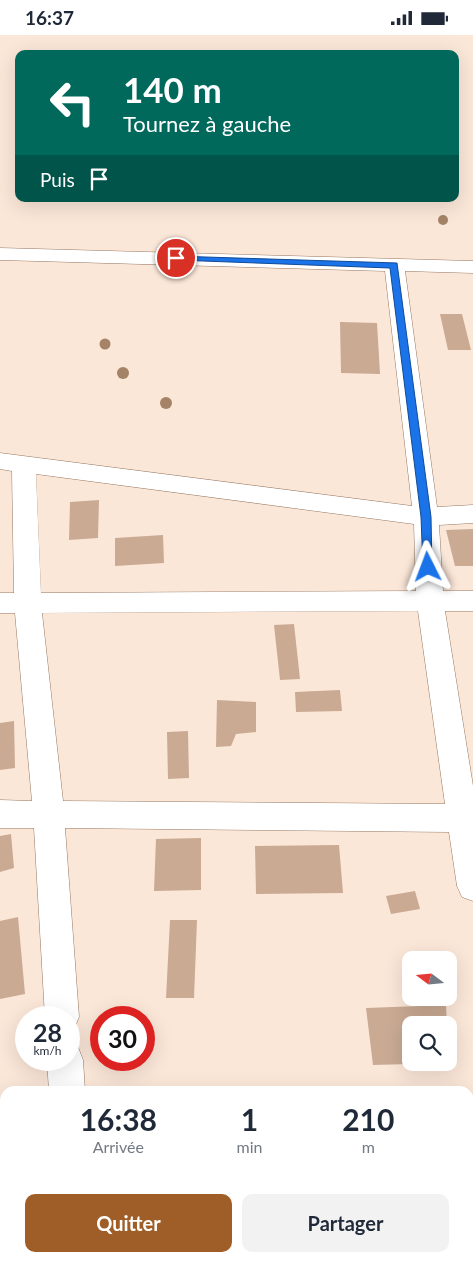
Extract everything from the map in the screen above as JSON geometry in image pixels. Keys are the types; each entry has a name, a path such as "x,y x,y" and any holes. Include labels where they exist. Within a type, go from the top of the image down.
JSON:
{"street":[{"path":"0,254 473,267"},
{"path":"394,265 426,517 430,601 473,887"},
{"path":"61,1006 49,814 14,604 12,462 426,517 473,515"},
{"path":"14,604 473,601"},
{"path":"0,814 464,818"},
{"path":"66,1071 67,1086"}],"building":[{"path":"440,314 462,314 471,350 448,350"},
{"path":"340,322 377,323 380,374 341,373"},
{"path":"99,500 98,538 69,540 70,502"},
{"path":"473,529 473,566 455,566 446,530"},
{"path":"163,535 164,563 115,566 115,538"},
{"path":"294,624 300,679 280,680 274,625"},
{"path":"340,690 342,711 296,712 295,692"},
{"path":"217,700 256,702 256,732 236,734 231,746 216,747"},
{"path":"14,721 15,768 0,770 0,723"},
{"path":"188,731 189,778 168,779 167,732"},
{"path":"11,834 14,868 0,872 0,836"},
{"path":"201,838 201,890 154,891 156,839"},
{"path":"339,845 343,893 256,894 255,846"},
{"path":"415,891 420,909 391,914 386,896"},
{"path":"18,917 25,994 0,999 0,921"},
{"path":"170,920 197,920 194,998 166,998"},
{"path":"446,1006 447,1016 402,1016 402,1064 373,1065 366,1008"}],"route":[{"path":"176,258 394,265 426,517 428,567"}]}
